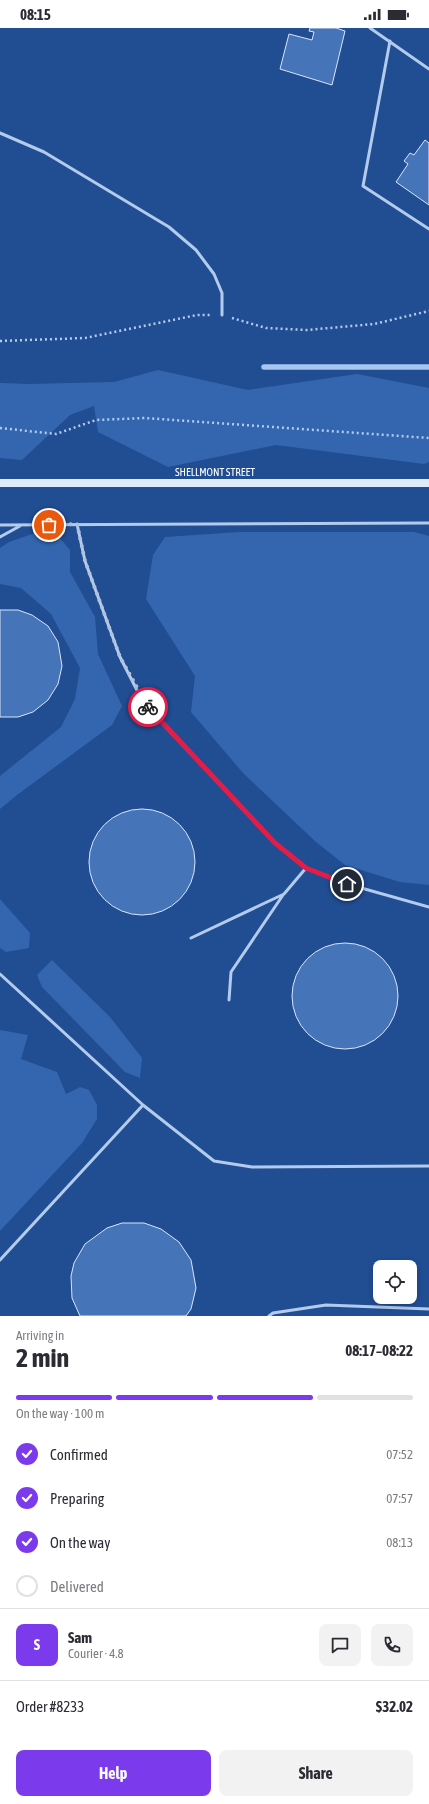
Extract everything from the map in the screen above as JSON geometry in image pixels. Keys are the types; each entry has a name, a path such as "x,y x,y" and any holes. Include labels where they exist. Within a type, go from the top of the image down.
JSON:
{"street":[{"name":"SHELLMONT STREET","path":"0,483 429,483"}],"lane":[{"path":"370,28 429,69"},
{"path":"390,42 363,186 429,229"},
{"path":"0,133 44,152 169,227 196,250 214,274 222,293 222,315"},
{"path":"0,525 429,523"},
{"path":"77,524 85,561 120,657 144,704 275,843 306,868 347,884 429,907"},
{"path":"0,537 21,525"},
{"path":"229,1000 231,972 284,894 306,868"},
{"path":"191,938 284,894"},
{"path":"0,974 142,1105 214,1161 252,1167 429,1166"},
{"path":"0,1260 142,1105"},
{"path":"269,1316 273,1313 326,1305 429,1309"}],"path":[{"path":"0,341 85,338 197,315 222,315 266,328 307,330 374,324 429,311"},
{"path":"0,428 56,434 96,420 145,418 429,438"}],"shaded area":[{"path":"158,370 248,390 357,374 429,388 429,462 424,464 276,445 168,467 98,432 94,406 70,415 22,460 0,458 0,383 29,384 114,382"},
{"path":"38,532 60,538 70,550 70,572 95,617 98,654 122,706 112,725 0,809 0,776 61,727 75,699 80,668 51,614 21,588 0,584 0,548 9,542"},
{"path":"239,532 414,532 429,536 429,885 400,882 345,865 316,842 243,773 191,712 195,676 146,599 153,555 165,537"},
{"path":"0,899 30,933 29,948 6,952 0,948"},
{"path":"52,960 110,1017 142,1058 140,1078 125,1072 42,987 37,975"},
{"path":"0,1030 28,1035 21,1059 57,1072 66,1094 80,1087 89,1090 97,1105 97,1119 82,1143 0,1231"}],"building":[{"path":"310,28 336,28 345,31 332,85 280,69 289,34 312,40 314,32 309,31"},
{"path":"425,140 429,143 429,205 396,182 408,164 404,161 410,153 414,155"},
{"path":"0,610 18,610 32,615 48,626 58,642 62,666 58,684 48,700 33,712 18,717 0,717"},
{"path":"142,809 162,813 180,824 191,842 195,862 191,882 180,900 162,911 142,915 122,911 104,900 93,882 89,862 93,842 104,824 122,813"},
{"path":"345,943 365,947 383,958 394,976 398,996 394,1016 383,1034 365,1045 345,1049 325,1045 307,1034 296,1016 292,996 296,976 307,958 325,947"},
{"path":"122,1223 144,1223 161,1229 179,1242 191,1260 196,1288 191,1309 186,1316 80,1316 72,1298 71,1276 74,1263 85,1244 107,1228"}],"waterway":[{"path":"264,367 429,367"}],"way so far":[{"path":"49,525 77,524 85,561 120,657 144,704 148,707"}],"route":[{"path":"148,707 275,843 306,868 347,884"}]}
